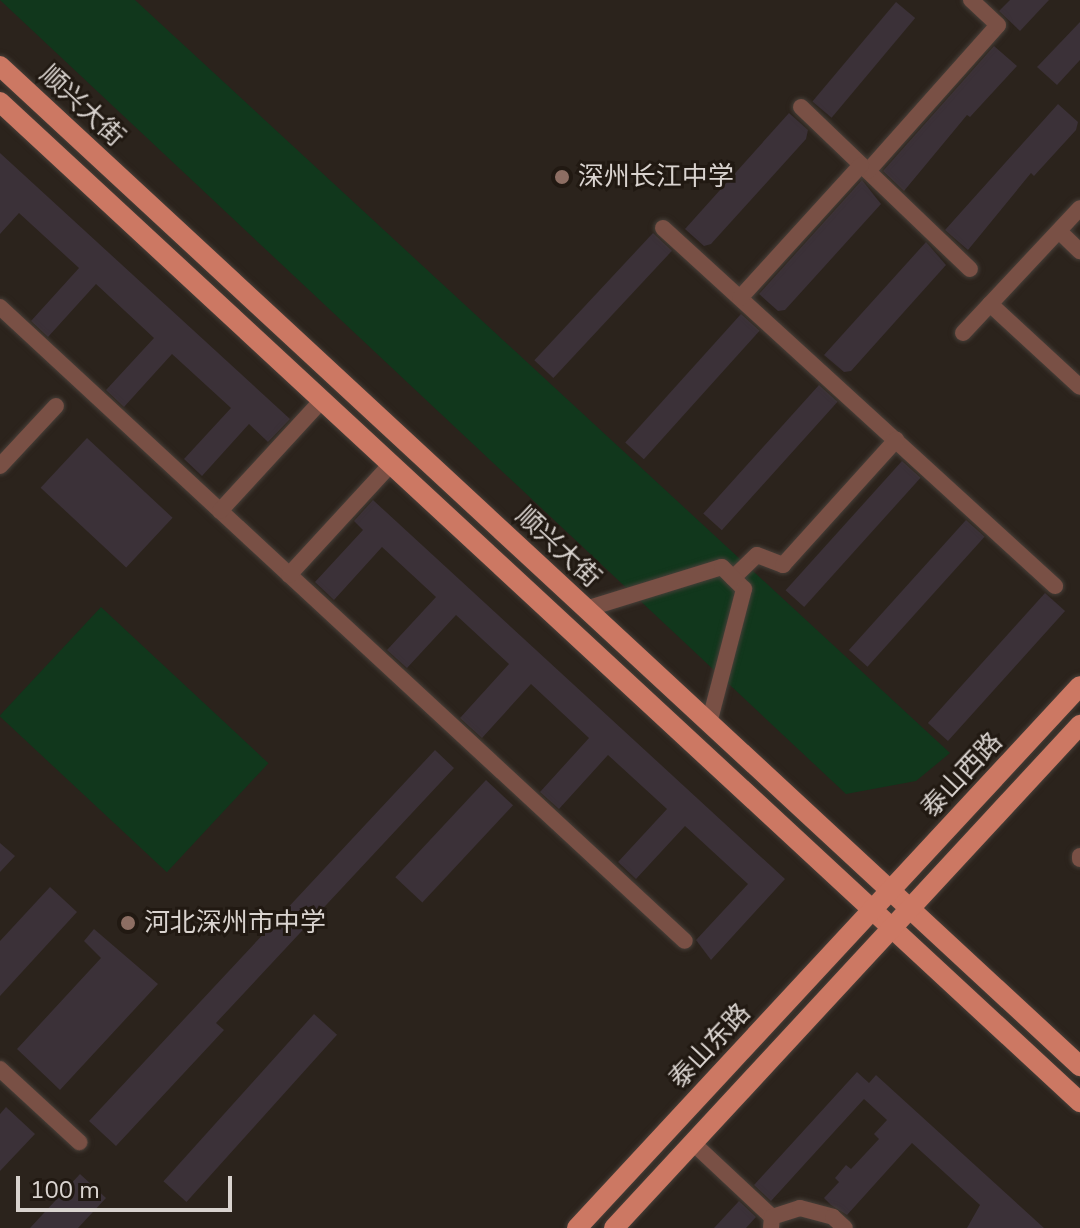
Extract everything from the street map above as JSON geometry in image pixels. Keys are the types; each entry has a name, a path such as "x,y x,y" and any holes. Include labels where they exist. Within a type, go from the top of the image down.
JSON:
{"main road":[{"name":"顺兴大街","path":"0,66 709,723 881,900"},
{"name":"顺兴大街","path":"0,102 391,464 881,900 1080,1102"},
{"name":"泰山西路","path":"881,900 1080,686"},
{"name":"泰山西路","path":"901,919 1077,735"},
{"name":"泰山东路","path":"577,1228 881,900"},
{"name":"顺兴大街","path":"901,919 1080,1066"},
{"name":"泰山东路","path":"614,1228 901,919"}],"street":[{"path":"740,298 998,25 971,0"},
{"path":"801,107 970,269"},
{"path":"963,333 1080,208"},
{"path":"663,228 1055,586"},
{"path":"1059,231 1080,251"},
{"path":"990,304 1080,387"},
{"path":"0,307 685,941"},
{"path":"220,511 322,400"},
{"path":"0,466 56,406"},
{"path":"733,578 757,555 783,565 896,440"},
{"path":"289,575 391,464"},
{"path":"586,609 722,567 744,589 709,723"},
{"path":"0,1069 79,1142"},
{"path":"693,1143 771,1222 800,1208 833,1217 845,1228"}],"green space":[{"path":"0,0 135,0 950,753 916,781 846,794"},
{"path":"101,607 268,763 167,872 0,717"}],"building":[{"path":"1010,0 1049,0 1020,31 999,11"},
{"path":"896,2 915,18 832,118 812,102"},
{"path":"1080,22 1080,60 1057,85 1037,67"},
{"path":"994,46 1017,66 970,117 967,115 904,191 883,171"},
{"path":"1058,104 1078,122 1076,130 1034,176 1031,173 968,250 945,230"},
{"path":"789,113 808,130 806,139 711,244 704,246 685,229"},
{"path":"0,153 290,419 268,442 249,424 202,476 184,459 231,408 172,354 124,407 106,390 154,338 96,284 48,337 31,321 79,268 19,213 0,234"},
{"path":"862,180 881,204 785,310 778,311 759,294"},
{"path":"653,233 672,251 553,378 534,360"},
{"path":"926,242 946,265 851,371 844,372 824,355"},
{"path":"741,314 760,331 644,459 625,443"},
{"path":"819,385 838,402 722,530 703,514"},
{"path":"87,438 173,518 126,568 41,488"},
{"path":"902,461 921,478 804,607 786,590"},
{"path":"373,500 785,879 711,960 696,940 748,884 685,826 636,879 618,862 667,809 608,755 559,809 540,792 589,738 531,684 482,738 460,718 509,664 456,615 407,668 387,650 436,597 382,547 334,600 315,582 363,530 354,521"},
{"path":"966,520 985,537 867,667 849,650"},
{"path":"1045,593 1065,611 948,741 928,723"},
{"path":"435,750 454,768 216,1023 224,1030 116,1146 89,1121"},
{"path":"486,780 513,805 422,903 395,877"},
{"path":"0,843 15,856 0,872"},
{"path":"50,887 77,912 0,996 0,941"},
{"path":"94,929 158,984 60,1090 17,1049 101,958 84,941"},
{"path":"314,1014 337,1035 186,1202 163,1181"},
{"path":"857,1072 869,1083 876,1075 1044,1228 967,1228 980,1205 912,1143 847,1215 831,1205 824,1198 839,1182 835,1178 846,1165 851,1169 879,1139 874,1134 887,1120 864,1099 771,1201 754,1185"},
{"path":"6,1107 35,1134 0,1171 0,1114"},
{"path":"80,1174 106,1198 78,1228 30,1228"},
{"path":"739,1201 756,1217 746,1228 714,1228"}],"place":[{"name":"深州长江中学","path":"562,177"},
{"name":"河北深州市中学","path":"128,923"}]}
